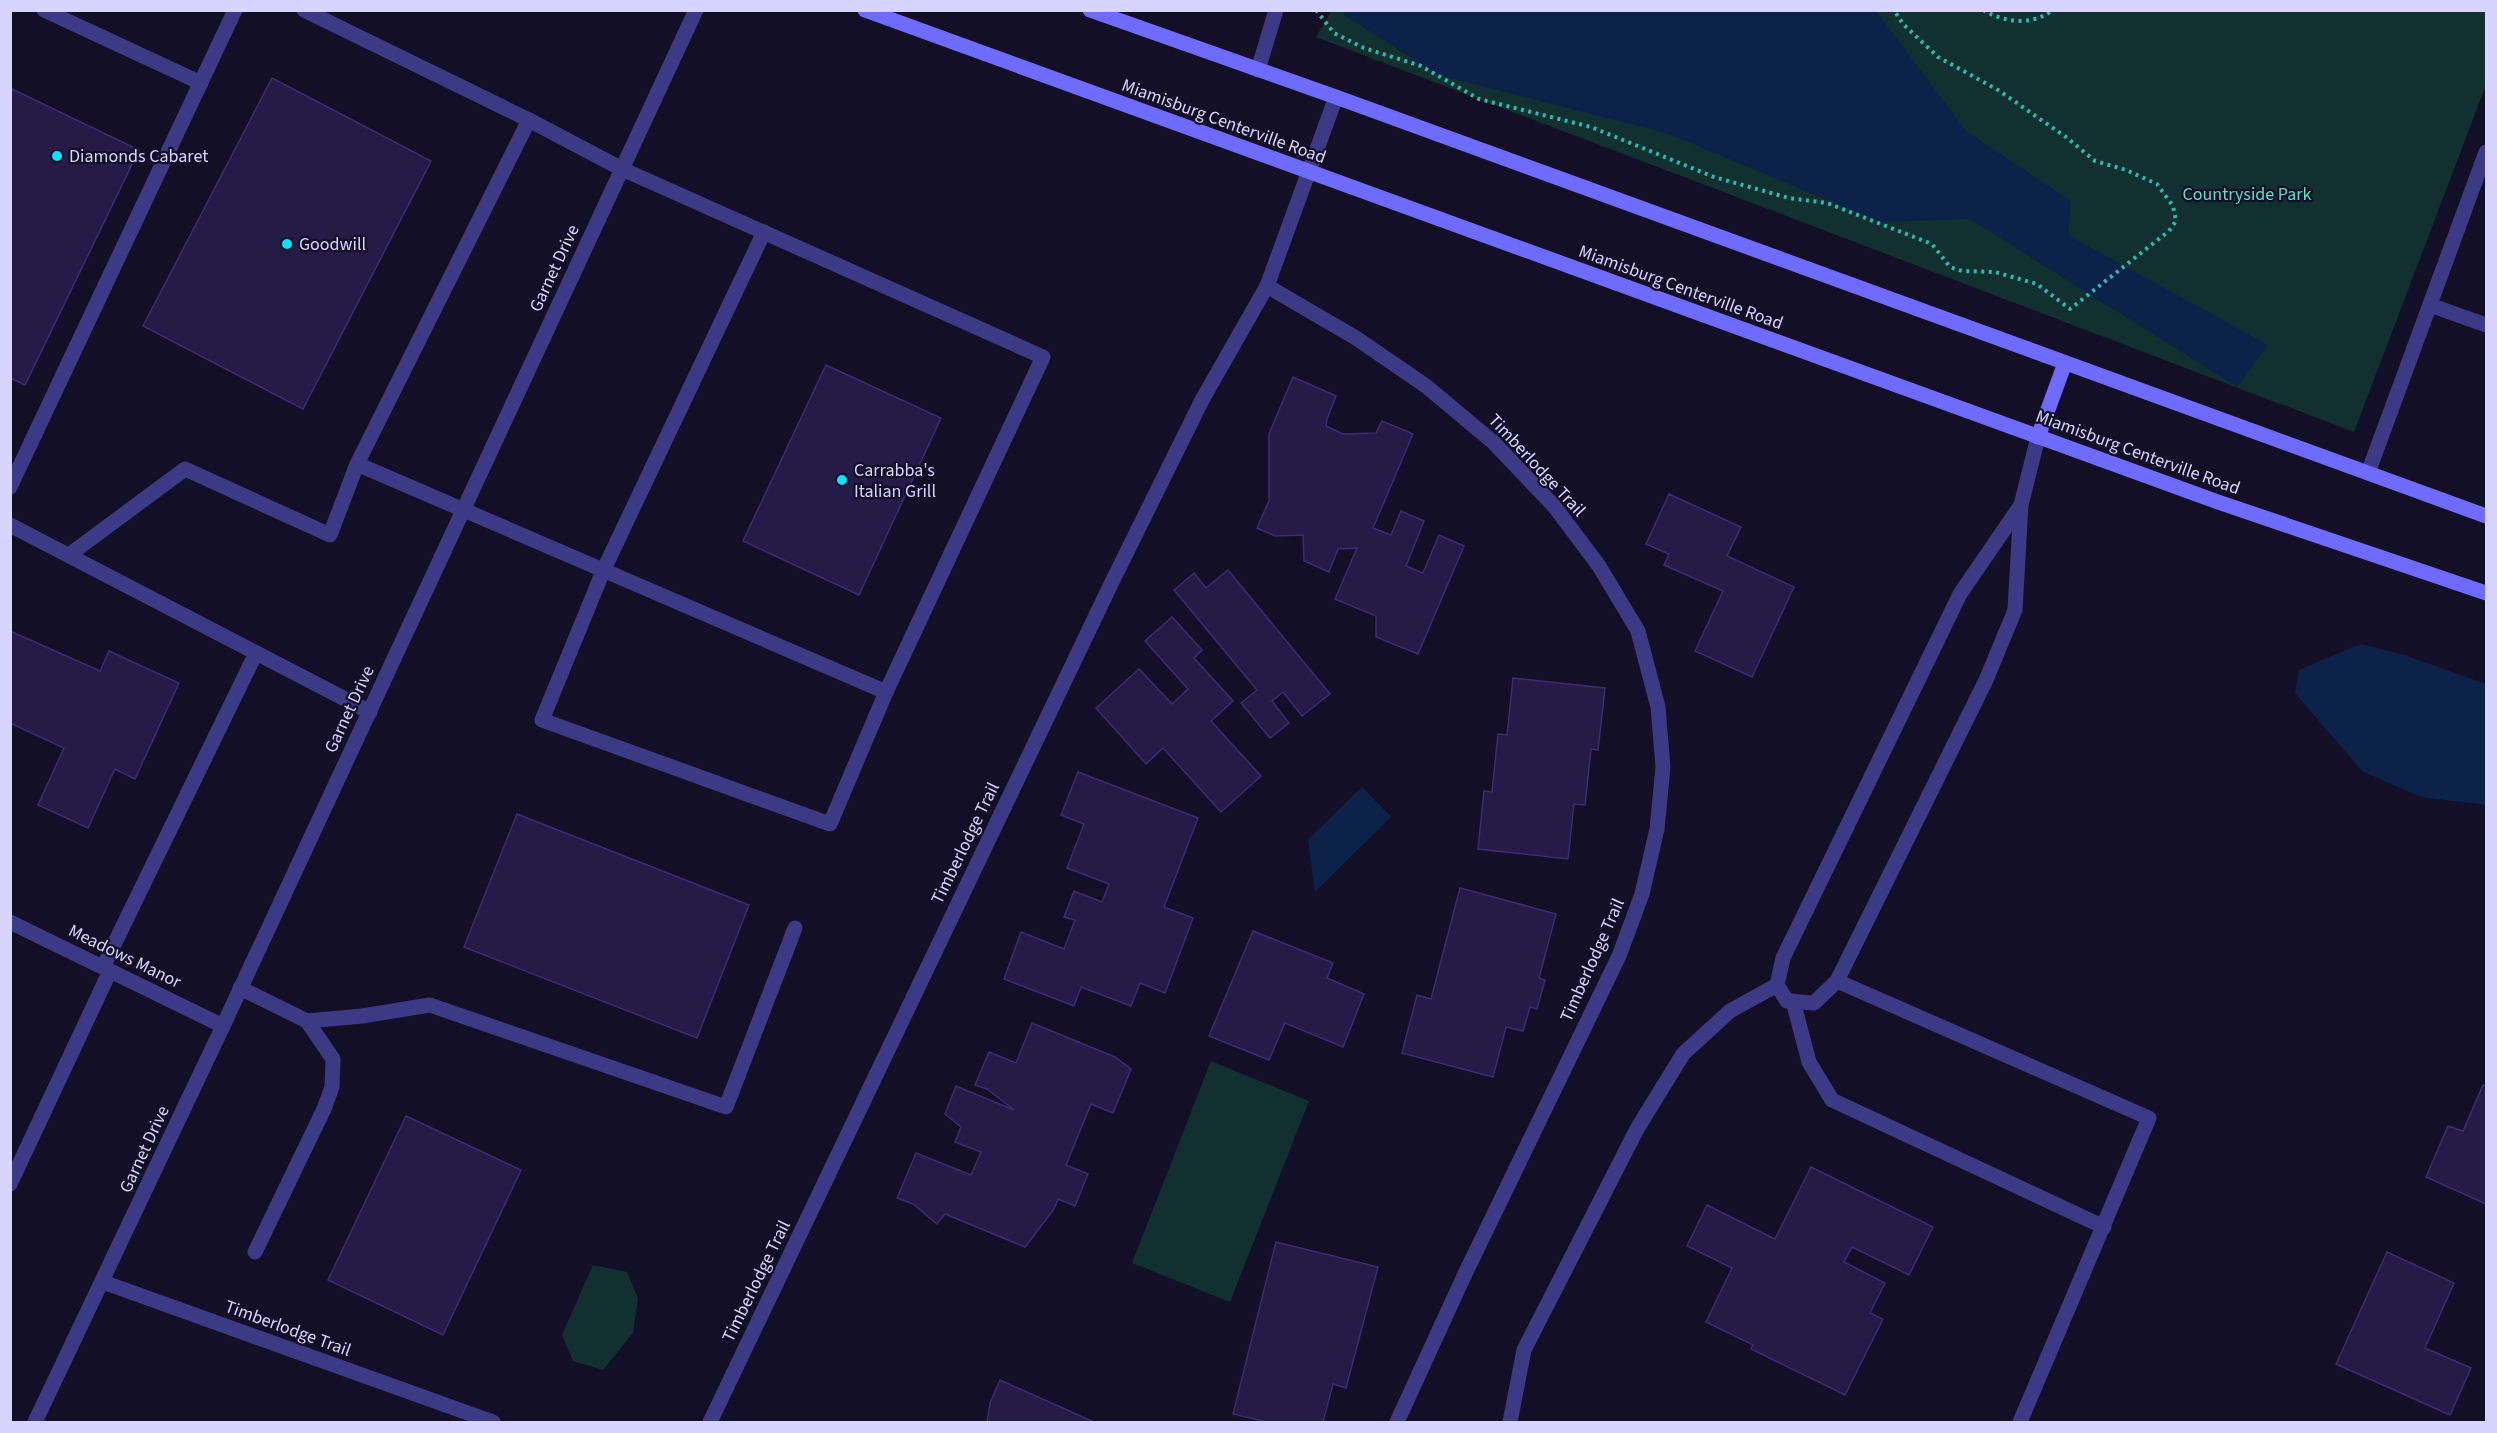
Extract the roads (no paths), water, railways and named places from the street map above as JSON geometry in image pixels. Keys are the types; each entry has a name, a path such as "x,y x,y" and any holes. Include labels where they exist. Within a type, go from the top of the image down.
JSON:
{"main road":[{"name":"Miamisburg Centerville Road","path":"865,10 2229,506 2487,593"},
{"path":"1090,10 1336,97 2487,516"},
{"path":"2038,437 2065,363"}],"street":[{"path":"44,10 201,83"},
{"path":"10,487 235,10"},
{"path":"304,10 529,120 622,169 765,232 1043,357 886,692 830,824 542,720 604,569 765,232"},
{"name":"Garnet Drive","path":"35,1422 223,1026 696,10"},
{"path":"1258,70 1276,10"},
{"name":"Timberlodge Trail","path":"710,1422 1111,584 1202,400 1267,286 1336,97"},
{"path":"69,555 185,469 330,535 357,464 529,120"},
{"path":"2368,473 2487,152"},
{"name":"Timberlodge Trail","path":"1267,286 1356,338 1426,386 1493,442 1554,506 1599,566 1638,631 1658,707 1663,767 1657,829 1642,894 1619,956 1464,1276 1397,1422"},
{"path":"2430,305 2487,325"},
{"path":"2021,505 1960,594 1928,655 1783,958 1777,985 1787,1001 1814,1002 1837,981 1986,680 2015,610 2021,505 2038,437"},
{"path":"357,464 464,508 886,692"},
{"path":"10,525 369,712"},
{"path":"10,1184 107,969 256,653"},
{"name":"Meadows Manor","path":"10,922 223,1026"},
{"path":"307,1021 362,1016 430,1005 726,1107 795,928"},
{"path":"1837,981 2149,1118 2020,1422"},
{"path":"1510,1422 1524,1350 1649,1110 1683,1054 1730,1011 1777,985"},
{"path":"240,988 307,1021 333,1059 332,1087 324,1109 255,1252"},
{"path":"1793,1001 1809,1062 1832,1100 2104,1227"},
{"name":"Timberlodge Trail","path":"103,1282 493,1422"}],"water":[{"path":"1345,11 1876,11 1966,131 2071,201 2068,235 2268,345 2237,387 1970,219 1880,222 1669,134 1439,75 1344,15"},
{"path":"2360,644 2402,654 2486,684 2486,805 2421,797 2362,771 2295,693 2299,670"},
{"path":"1362,787 1391,817 1315,892 1308,840"}],"place":[{"name":"Diamonds Cabaret","path":"57,156"},
{"name":"Goodwill","path":"287,244"},
{"name":"Carrabba's Italian Grill","path":"842,480"}],"park label":[{"name":"Countryside Park","path":"2247,194"}]}
